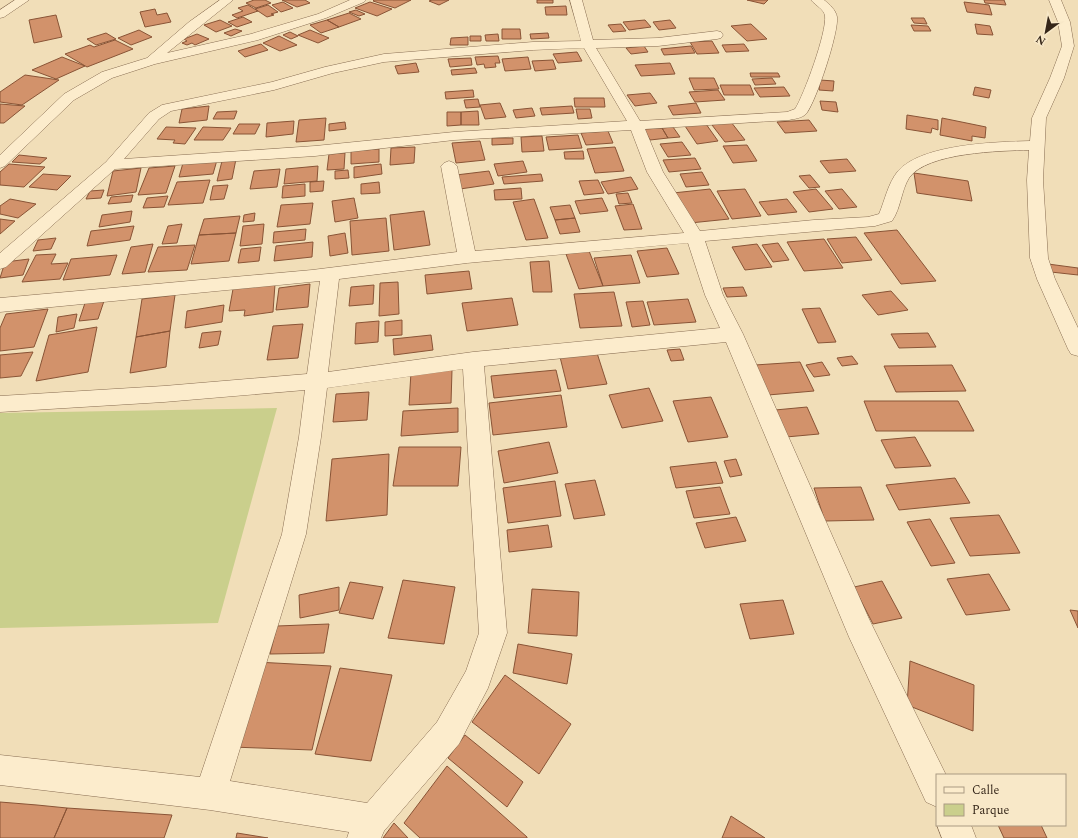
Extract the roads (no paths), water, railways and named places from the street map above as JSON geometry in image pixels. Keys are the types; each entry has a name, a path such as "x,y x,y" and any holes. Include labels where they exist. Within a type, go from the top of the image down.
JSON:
{"street":[{"path":"0,15 23,0"},
{"path":"151,61 193,25 227,0"},
{"path":"0,163 69,98 107,75 151,61 254,37 322,16 360,0"},
{"path":"576,0 588,45 636,125 655,172 695,237 714,295 733,334 859,628 936,789"},
{"path":"111,165 315,151 454,136 789,116 800,112 804,106 821,60 831,18 828,9 817,0"},
{"path":"1055,0 1064,22 1068,46 1057,78 1039,118 1035,180 1039,258 1046,280 1078,349"},
{"path":"0,263 111,165 154,116 167,108 274,86 330,70 384,58 533,46 658,42 717,35"},
{"path":"0,305 330,274 467,257 814,225 875,221 886,218 903,174 921,161 942,154 1004,146 1037,145"},
{"path":"449,166 467,257"},
{"path":"210,794 294,534 310,437 330,274"},
{"path":"0,404 164,394 317,380 473,360 733,334"},
{"path":"0,770 210,794 368,829 448,733 478,678 493,633 473,360"},
{"path":"954,826 960,838"}]}
